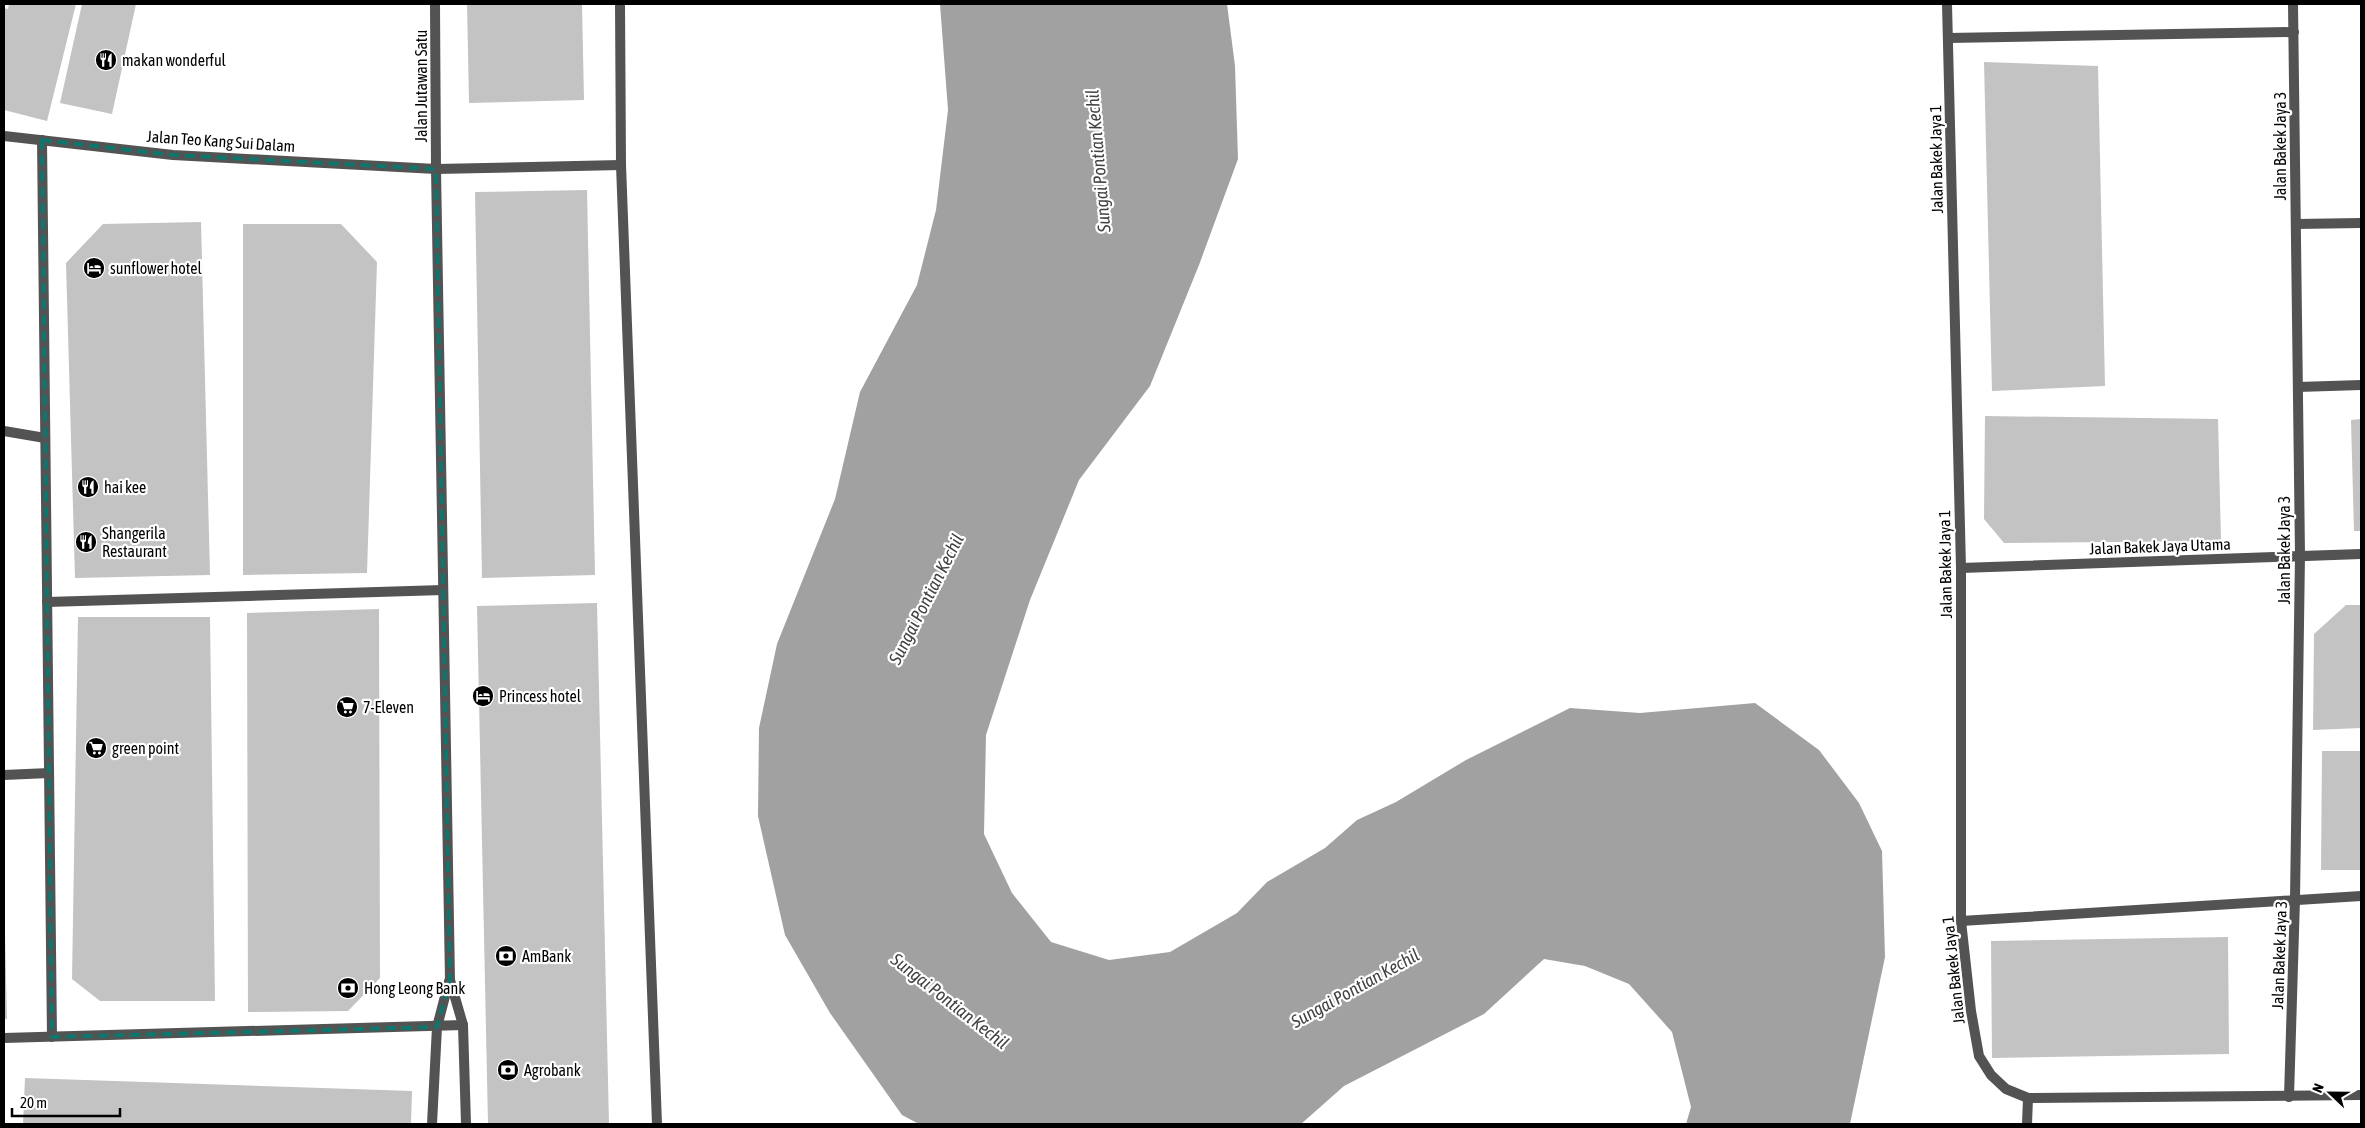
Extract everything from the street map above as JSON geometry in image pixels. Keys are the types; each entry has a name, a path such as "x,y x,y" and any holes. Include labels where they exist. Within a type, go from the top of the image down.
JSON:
{"street":[{"name":"Jalan Jutawan Satu","path":"436,4 436,169 450,980"},
{"path":"620,4 621,166 657,1124"},
{"name":"Jalan Bakek Jaya 1","path":"1947,4 1961,568 1961,921 1971,1011 1980,1056 1991,1075 2006,1089 2028,1098"},
{"name":"Jalan Bakek Jaya 3","path":"2289,1097 2295,899 2300,556 2294,4"},
{"path":"1948,38 2294,32"},
{"name":"Jalan Teo Kang Sui Dalam","path":"4,136 173,155 436,169 621,166"},
{"path":"42,140 52,1037"},
{"path":"2296,224 2361,223"},
{"path":"2298,386 2361,385"},
{"path":"4,431 46,438"},
{"name":"Jalan Bakek Jaya Utama","path":"1961,568 2361,554"},
{"path":"47,602 443,590"},
{"path":"4,775 49,773"},
{"path":"1961,921 2361,896"},
{"path":"450,980 463,1025 466,1124"},
{"path":"432,1124 437,1027 450,980"},
{"path":"4,1038 463,1025"},
{"path":"2027,1124 2028,1098 2361,1095"}],"highlighted area":[{"path":"42,140 173,155 436,169 450,980 437,1027 52,1037"}],"water":[{"name":"Sungai Pontian Kechil","path":"940,4 1227,4 1235,66 1238,159 1199,265 1150,386 1079,480 1030,600 986,735 984,834 1012,893 1051,942 1109,960 1170,952 1237,913 1267,882 1325,848 1357,820 1396,802 1466,760 1570,708 1640,713 1755,703 1819,750 1859,803 1882,851 1885,957 1850,1124 1686,1124 1691,1107 1672,1032 1629,984 1585,966 1544,959 1484,1014 1344,1086 1301,1124 919,1124 902,1115 830,1013 785,935 758,816 759,728 777,644 835,499 860,392 917,285 936,210 948,110"}],"building":[{"path":"9,4 76,4 47,121 4,110 4,8 8,9"},
{"path":"82,4 136,4 112,114 60,103"},
{"path":"467,4 582,4 584,100 469,103"},
{"path":"1984,62 2098,66 2105,386 1992,391"},
{"path":"587,190 595,575 482,578 475,192"},
{"path":"201,222 210,575 75,578 66,263 103,224"},
{"path":"243,224 341,224 377,262 367,573 243,575"},
{"path":"1985,416 2218,419 2221,541 2004,543 1984,519"},
{"path":"2361,419 2361,531 2354,531 2351,420"},
{"path":"597,603 609,1124 488,1124 477,606"},
{"path":"2346,605 2361,605 2361,728 2313,730 2314,634"},
{"path":"379,609 380,978 348,1011 248,1012 247,613"},
{"path":"78,617 210,617 215,1001 100,1001 72,979"},
{"path":"2322,751 2361,751 2361,870 2321,870"},
{"path":"5,934 7,1019 4,1019"},
{"path":"2228,937 2229,1054 1992,1058 1991,941"},
{"path":"25,1078 412,1091 411,1124 23,1124"}],"place":[{"name":"makan wonderful","path":"106,60"},
{"name":"sunflower hotel","path":"94,268"},
{"name":"hai kee","path":"88,487"},
{"name":"Shangerila Restaurant","path":"86,542"},
{"name":"Princess hotel","path":"483,696"},
{"name":"7-Eleven","path":"347,707"},
{"name":"green point","path":"96,748"},
{"name":"AmBank","path":"506,956"},
{"name":"Hong Leong Bank","path":"348,988"},
{"name":"Agrobank","path":"508,1070"}]}
